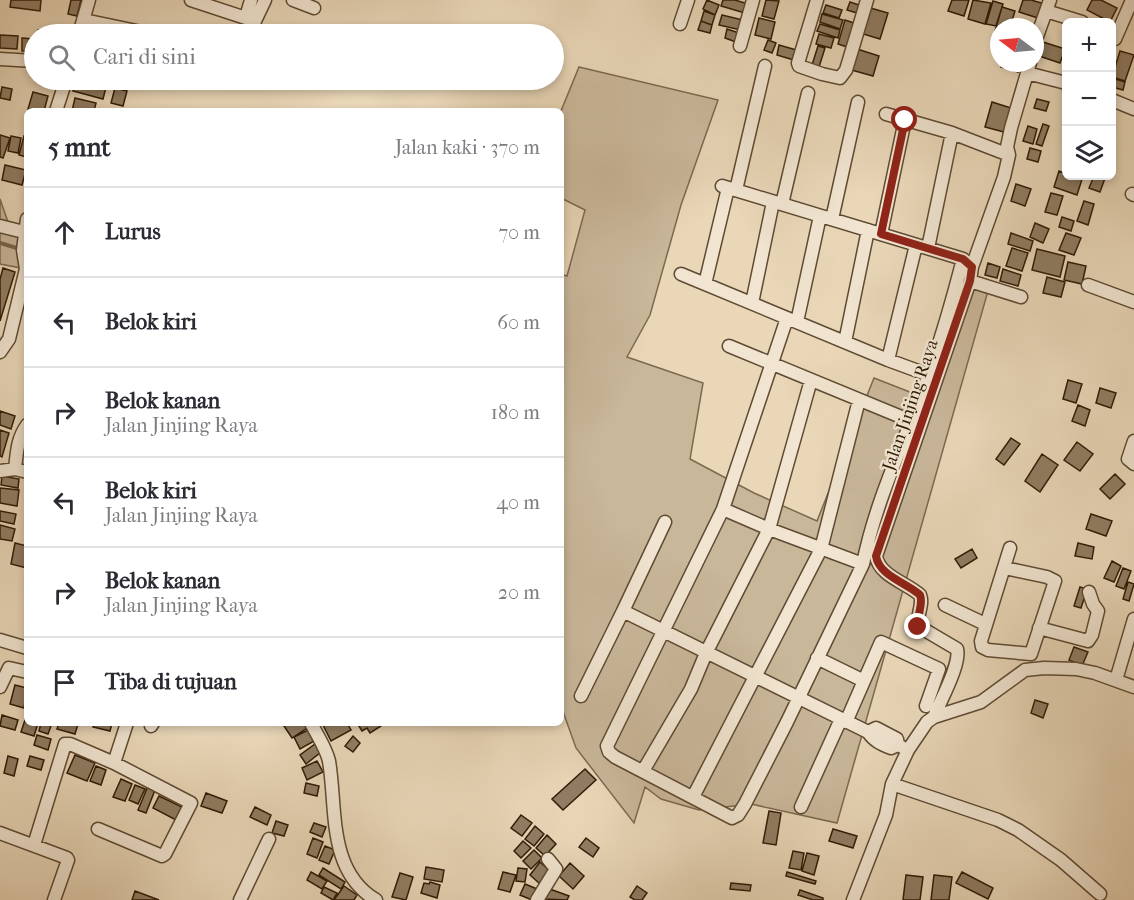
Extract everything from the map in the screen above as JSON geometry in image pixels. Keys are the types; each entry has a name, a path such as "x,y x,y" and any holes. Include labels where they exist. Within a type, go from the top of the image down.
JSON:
{"street":[{"path":"83,24 88,0"},
{"path":"251,24 252,0"},
{"path":"251,19 265,0"},
{"path":"293,0 314,8"},
{"path":"680,24 688,0"},
{"path":"740,46 753,0"},
{"path":"817,0 798,63 800,66 822,74 840,78 846,70 867,0"},
{"path":"1116,37 1132,0"},
{"path":"199,1 251,19"},
{"path":"1048,5 1074,18"},
{"path":"84,20 103,24"},
{"path":"0,59 24,60"},
{"path":"705,284 729,188 765,66"},
{"name":"Jalan Jinjing Raya","path":"934,717 954,668 957,649 918,627 922,599 920,595 887,573 877,562 876,556 970,281 968,263 1004,177 1011,128 1028,72"},
{"path":"1039,72 1062,81"},
{"path":"57,108 63,90"},
{"path":"752,303 808,93"},
{"path":"729,188 826,217 881,234 922,246 968,263 873,526 863,564 787,722 738,815 729,817 615,757 609,752 607,746 723,509 773,363 792,320 826,217 858,102"},
{"path":"1116,102 1134,109"},
{"path":"886,114 952,133 1009,154"},
{"path":"881,234 905,120"},
{"path":"888,360 952,133"},
{"path":"0,226 24,225"},
{"path":"845,342 868,230"},
{"path":"681,274 929,375"},
{"path":"0,352 9,339 24,277"},
{"path":"970,281 1021,297"},
{"path":"1088,285 1134,302"},
{"path":"729,346 910,421"},
{"path":"643,771 691,689 706,652 769,529 811,380"},
{"path":"693,797 820,549 859,400"},
{"path":"0,471 21,471 18,442 24,429"},
{"path":"1134,441 1128,459 1134,464"},
{"path":"723,509 863,564"},
{"path":"581,696 665,522"},
{"path":"1005,568 1047,577 1055,581 1031,654 988,650 982,647 981,641 1010,548"},
{"path":"1039,628 1088,641 1092,635 1098,610 1089,592"},
{"path":"945,606 986,624"},
{"path":"623,611 844,721 868,732 876,728 897,739 903,747"},
{"path":"1116,680 1134,619"},
{"path":"0,640 24,647"},
{"path":"801,807 881,642 939,669 926,706"},
{"path":"1020,654 1020,662 1025,670"},
{"path":"817,658 864,681"},
{"path":"0,687 9,668 24,671"},
{"path":"853,900 886,815 903,747 934,717 981,702 1025,670 1076,669 1134,687"},
{"path":"114,763 126,726"},
{"path":"312,726 329,759 334,817 339,845 349,874 376,900"},
{"path":"34,845 65,744 114,763 191,803 162,856 98,829"},
{"path":"892,784 998,820 1061,860 1100,894"},
{"path":"0,833 67,858 54,900"},
{"path":"240,900 269,839"},
{"path":"537,900 556,870 548,859"}],"shaded area":[{"path":"579,67 718,100 681,205 650,315 627,357 703,383 690,459 754,493 817,521 874,378 920,396 958,278 988,291 837,823 751,804 699,810 661,799 645,787 634,823 576,748 564,714 564,275 567,276 585,210 564,200 562,108"},
{"path":"0,199 9,225 24,233 24,252 21,268 0,264"}],"building":[{"path":"11,0 41,0 40,11 10,7"},
{"path":"71,0 81,0 77,16 68,14"},
{"path":"707,0 719,5 715,15 703,9"},
{"path":"723,0 735,0 748,4 745,13 721,6"},
{"path":"766,0 779,1 774,19 762,16"},
{"path":"952,0 969,0 964,16 948,11"},
{"path":"973,0 991,3 985,24 968,19"},
{"path":"1023,0 1045,4 1041,18 1019,12"},
{"path":"1092,0 1101,0 1117,8 1112,18 1102,18 1087,10"},
{"path":"993,1 1003,4 999,18 990,18 990,25 986,24"},
{"path":"850,2 859,5 857,13 847,10"},
{"path":"826,5 842,10 839,18 823,13"},
{"path":"867,7 888,13 880,39 860,33"},
{"path":"1002,7 1015,11 1013,18 999,18"},
{"path":"704,11 715,15 712,25 701,21"},
{"path":"822,14 843,20 840,29 820,22"},
{"path":"722,15 743,20 741,30 719,25"},
{"path":"759,18 775,22 771,39 755,35"},
{"path":"845,20 857,24 850,48 838,44"},
{"path":"701,21 712,25 710,33 698,30"},
{"path":"820,24 840,30 838,38 817,31"},
{"path":"727,29 739,33 736,42 725,38"},
{"path":"819,34 834,38 831,48 816,44"},
{"path":"0,35 18,36 17,49 0,48"},
{"path":"22,38 24,38 24,51 22,51"},
{"path":"768,40 776,43 772,53 764,50"},
{"path":"1044,42 1062,48 1060,63 1044,58"},
{"path":"779,45 800,51 797,61 777,55"},
{"path":"818,46 825,48 819,67 812,65"},
{"path":"854,48 879,56 873,76 848,69"},
{"path":"1120,51 1134,55 1125,81 1116,78 1116,64"},
{"path":"1116,79 1125,82 1123,90 1116,88"},
{"path":"2,87 12,89 10,100 0,98"},
{"path":"73,90 105,90 103,99"},
{"path":"114,90 127,91 123,106 111,103"},
{"path":"33,92 48,96 45,108 28,108"},
{"path":"75,98 96,103 95,108 73,108"},
{"path":"1037,99 1049,102 1046,111 1034,108"},
{"path":"992,102 1011,108 1004,132 985,127"},
{"path":"1043,124 1049,126 1042,146 1036,144"},
{"path":"1028,126 1037,129 1033,144 1023,141"},
{"path":"0,135 10,138 3,158 0,157"},
{"path":"11,136 21,138 18,153 8,151"},
{"path":"24,136 24,156 19,155"},
{"path":"1030,148 1041,151 1038,162 1027,159"},
{"path":"5,165 24,170 22,185 2,180"},
{"path":"1059,171 1062,172 1062,180 1082,180 1077,195 1054,187"},
{"path":"1092,180 1104,180 1100,192 1089,188"},
{"path":"1016,184 1031,189 1025,206 1011,201"},
{"path":"1051,193 1063,196 1057,215 1045,212"},
{"path":"1084,201 1094,204 1088,225 1077,221"},
{"path":"1062,217 1074,221 1071,231 1059,227"},
{"path":"1035,223 1049,229 1043,243 1030,237"},
{"path":"1011,233 1033,241 1030,251 1008,244"},
{"path":"1066,233 1081,238 1074,255 1059,250"},
{"path":"1012,248 1028,253 1022,271 1006,266"},
{"path":"1037,249 1065,256 1060,277 1032,270"},
{"path":"1068,262 1086,266 1082,284 1064,280"},
{"path":"988,263 1000,267 997,278 985,275"},
{"path":"3,268 15,272 0,321 0,279"},
{"path":"1003,269 1021,275 1018,286 1000,281"},
{"path":"1047,277 1065,282 1061,297 1043,293"},
{"path":"1068,380 1082,384 1076,403 1063,399"},
{"path":"1100,388 1116,393 1111,408 1096,403"},
{"path":"1078,405 1090,410 1085,426 1072,421"},
{"path":"0,411 15,416 11,429 0,425"},
{"path":"0,430 9,433 2,457 0,456"},
{"path":"1011,438 1020,444 1004,465 996,459"},
{"path":"1077,442 1093,454 1080,471 1064,460"},
{"path":"1042,454 1058,465 1040,492 1025,481"},
{"path":"1115,474 1125,484 1110,499 1100,489"},
{"path":"2,476 19,479 18,488 1,485"},
{"path":"0,488 19,490 17,506 0,503"},
{"path":"0,511 16,514 14,524 0,521"},
{"path":"1091,514 1112,521 1106,536 1086,529"},
{"path":"0,525 15,529 12,541 0,539"},
{"path":"15,543 24,545 24,567 11,564"},
{"path":"1078,543 1094,547 1092,559 1075,556"},
{"path":"972,549 977,558 961,568 955,559"},
{"path":"1112,561 1121,566 1114,582 1104,578"},
{"path":"1123,568 1131,571 1124,589 1116,586"},
{"path":"1128,582 1134,584 1129,601 1123,599"},
{"path":"1080,587 1087,589 1081,608 1074,606"},
{"path":"1074,647 1088,652 1082,666 1069,660"},
{"path":"15,685 24,687 24,708 10,704"},
{"path":"1035,700 1048,704 1043,718 1031,713"},
{"path":"2,715 18,720 15,730 0,726"},
{"path":"24,723 24,726 37,726 34,736 21,732"},
{"path":"40,726 51,726 48,734 39,731"},
{"path":"58,726 77,726 75,734 57,729"},
{"path":"93,726 111,726 110,731"},
{"path":"284,726 306,726 307,728 292,738"},
{"path":"324,726 349,726 351,730 331,741"},
{"path":"359,726 381,726 370,733 367,728 362,731"},
{"path":"310,729 316,740 300,749 294,737"},
{"path":"37,735 51,739 48,750 34,745"},
{"path":"353,736 360,743 353,752 345,746"},
{"path":"315,744 321,752 306,764 300,755"},
{"path":"75,755 95,763 87,781 67,773"},
{"path":"8,756 18,759 14,776 4,773"},
{"path":"30,756 44,760 41,770 27,766"},
{"path":"317,761 323,772 307,780 302,768"},
{"path":"96,766 106,770 101,785 90,781"},
{"path":"585,769 596,780 563,810 552,799"},
{"path":"121,779 132,784 125,801 113,797"},
{"path":"306,783 319,786 317,796 304,793"},
{"path":"135,785 145,789 138,804 129,800"},
{"path":"148,786 155,790 146,813 138,810"},
{"path":"206,793 227,801 222,813 201,806"},
{"path":"159,796 182,807 176,820 153,808"},
{"path":"255,807 271,815 267,825 250,817"},
{"path":"769,811 781,813 776,845 763,843"},
{"path":"521,815 532,823 522,836 511,828"},
{"path":"276,821 288,825 284,836 272,833"},
{"path":"314,823 326,827 322,837 310,832"},
{"path":"535,826 544,834 534,846 525,839"},
{"path":"833,829 857,836 853,848 829,841"},
{"path":"547,835 556,844 545,856 536,848"},
{"path":"313,838 323,842 317,858 307,854"},
{"path":"586,838 599,848 593,857 579,847"},
{"path":"523,841 531,848 521,858 514,851"},
{"path":"325,846 335,850 329,864 319,860"},
{"path":"534,850 542,858 531,869 523,861"},
{"path":"793,851 804,853 801,870 789,868"},
{"path":"807,853 819,856 814,875 802,871"},
{"path":"540,862 550,871 540,884 530,875"},
{"path":"570,863 584,876 573,889 559,876"},
{"path":"426,867 444,870 442,882 424,879"},
{"path":"323,868 345,882 341,889 319,875"},
{"path":"518,868 527,869 525,882 516,881"},
{"path":"311,872 327,881 322,889 307,880"},
{"path":"503,872 516,875 510,892 498,889"},
{"path":"787,872 816,881 815,884 786,876"},
{"path":"962,872 993,888 988,899 956,883"},
{"path":"400,873 413,877 406,900 392,897"},
{"path":"906,875 923,877 920,900 903,900"},
{"path":"934,875 952,877 949,900 931,900"},
{"path":"430,882 440,885 437,898 421,893 424,883 429,884"},
{"path":"731,883 751,885 750,891 730,889"},
{"path":"525,884 537,889 532,900 520,895"},
{"path":"344,886 357,895 354,900 334,900"},
{"path":"637,886 647,893 642,900 630,897"},
{"path":"324,887 337,893 333,900 321,893"},
{"path":"547,888 569,896 567,900 543,899"},
{"path":"800,890 823,898 823,900 813,900 798,895"},
{"path":"135,891 159,900 132,900"}],"waterway":[{"path":"0,243 20,249"}],"route":[{"path":"905,120 881,234 963,259 972,267 970,281 926,414 876,556 877,562 887,573 920,595 922,599 918,627"}]}
